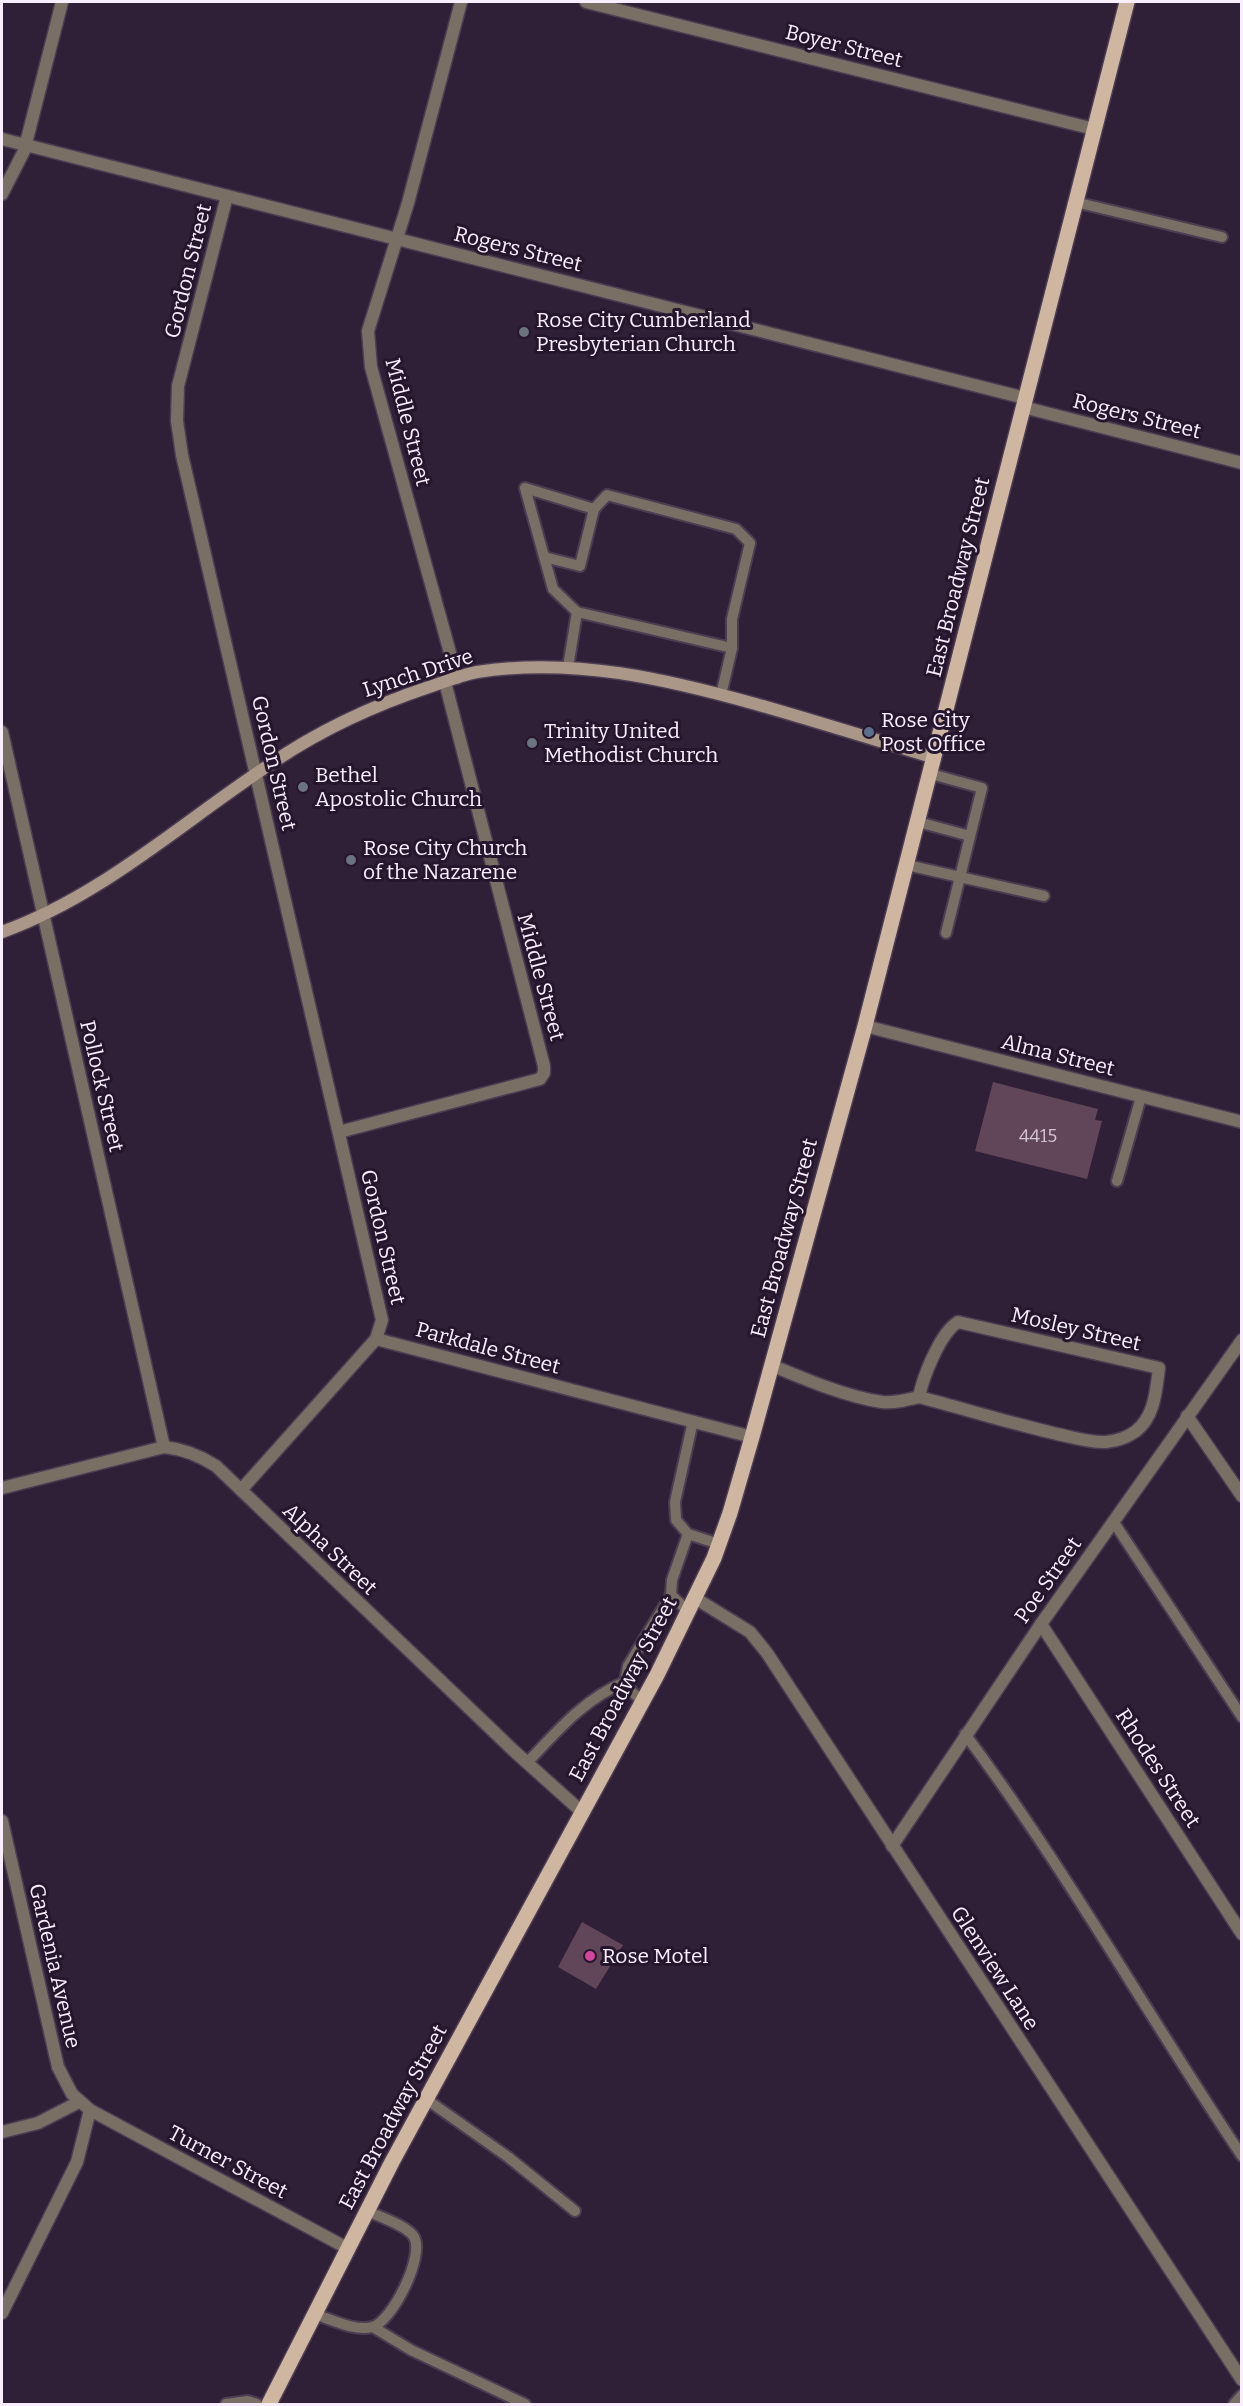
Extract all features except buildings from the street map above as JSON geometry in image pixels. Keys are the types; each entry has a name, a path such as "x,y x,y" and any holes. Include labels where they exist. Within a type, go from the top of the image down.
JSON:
{"main road":[{"name":"East Broadway Street","path":"269,2404 347,2248 426,2099 643,1701 719,1544 752,1437 865,1026 1127,2"},
{"name":"Lynch Drive","path":"2,932 43,916 99,885 294,748 359,713 475,672 525,667 568,667 673,682 721,694 935,758"}],"street":[{"path":"2,194 26,145 62,2"},
{"name":"Middle Street","path":"339,1132 540,1078 544,1073 451,680 371,367 368,331 397,239 461,2"},
{"name":"Boyer Street","path":"586,2 1094,129"},
{"name":"Rogers Street","path":"2,139 397,239 1024,403 1242,464"},
{"name":"Gordon Street","path":"227,196 178,386 177,422 182,454 382,1320 376,1338"},
{"name":"Pollock Street","path":"2,732 164,1447"},
{"name":"Alma Street","path":"865,1026 1242,1122"},
{"name":"Mosley Street","path":"771,1365 806,1380 882,1402 899,1402 919,1397 1044,1431 1085,1440 1107,1442 1125,1438 1140,1427 1150,1413 1159,1368 957,1322 952,1326 934,1357 922,1382 919,1397"},
{"path":"241,1490 376,1338"},
{"name":"Parkdale Street","path":"376,1338 752,1437"},
{"name":"Poe Street","path":"891,1846 1041,1624 1242,1340"},
{"path":"1187,1416 1242,1496"},
{"name":"Alpha Street","path":"2,1488 164,1447 176,1448 205,1459 216,1466 527,1763 582,1812"},
{"name":"Glenview Lane","path":"691,1604 750,1632 767,1653 891,1846 1241,2377"},
{"name":"Rhodes Street","path":"1041,1624 1242,1934"},
{"name":"Gardenia Avenue","path":"2,1821 58,2067 72,2094 90,2110"},
{"path":"2,2132 38,2123 80,2102"},
{"path":"2,2313 77,2162 90,2110"},
{"name":"Turner Street","path":"90,2110 347,2248"}],"lane":[{"path":"1075,202 1222,237"},
{"path":"594,508 525,488 553,589 577,612 732,648"},
{"path":"544,556 580,566 594,508 607,495 736,529 750,543 732,619 732,648 721,694"},
{"path":"568,667 577,612"},
{"path":"931,774 982,788 946,933"},
{"path":"918,822 970,836"},
{"path":"907,865 1044,896"},
{"path":"1117,1181 1141,1097"},
{"path":"693,1421 675,1502 676,1520 688,1534 719,1544"},
{"path":"1113,1521 1242,1718"},
{"path":"643,1701 625,1682 628,1666 671,1595 672,1580 688,1534"},
{"path":"671,1595 691,1604"},
{"path":"527,1763 573,1716 599,1694 625,1682"},
{"path":"965,1734 999,1780 1095,1923 1162,2034 1242,2156"},
{"path":"426,2099 508,2157 575,2211"},
{"path":"314,2314 362,2328 373,2327 380,2323 393,2309 414,2267 418,2249 414,2237 408,2230 367,2211"},
{"path":"373,2327 411,2350 525,2404"},
{"path":"1234,2404 1242,2395"},
{"path":"226,2404 248,2401 257,2404"}],"place":[{"name":"Rose City Cumberland Presbyterian Church","path":"524,332"},
{"name":"Rose City Post Office","path":"869,732"},
{"name":"Trinity United Methodist Church","path":"532,743"},
{"name":"Bethel Apostolic Church","path":"303,787"},
{"name":"Rose City Church of the Nazarene","path":"351,860"},
{"name":"Rose Motel","path":"590,1956"}]}
